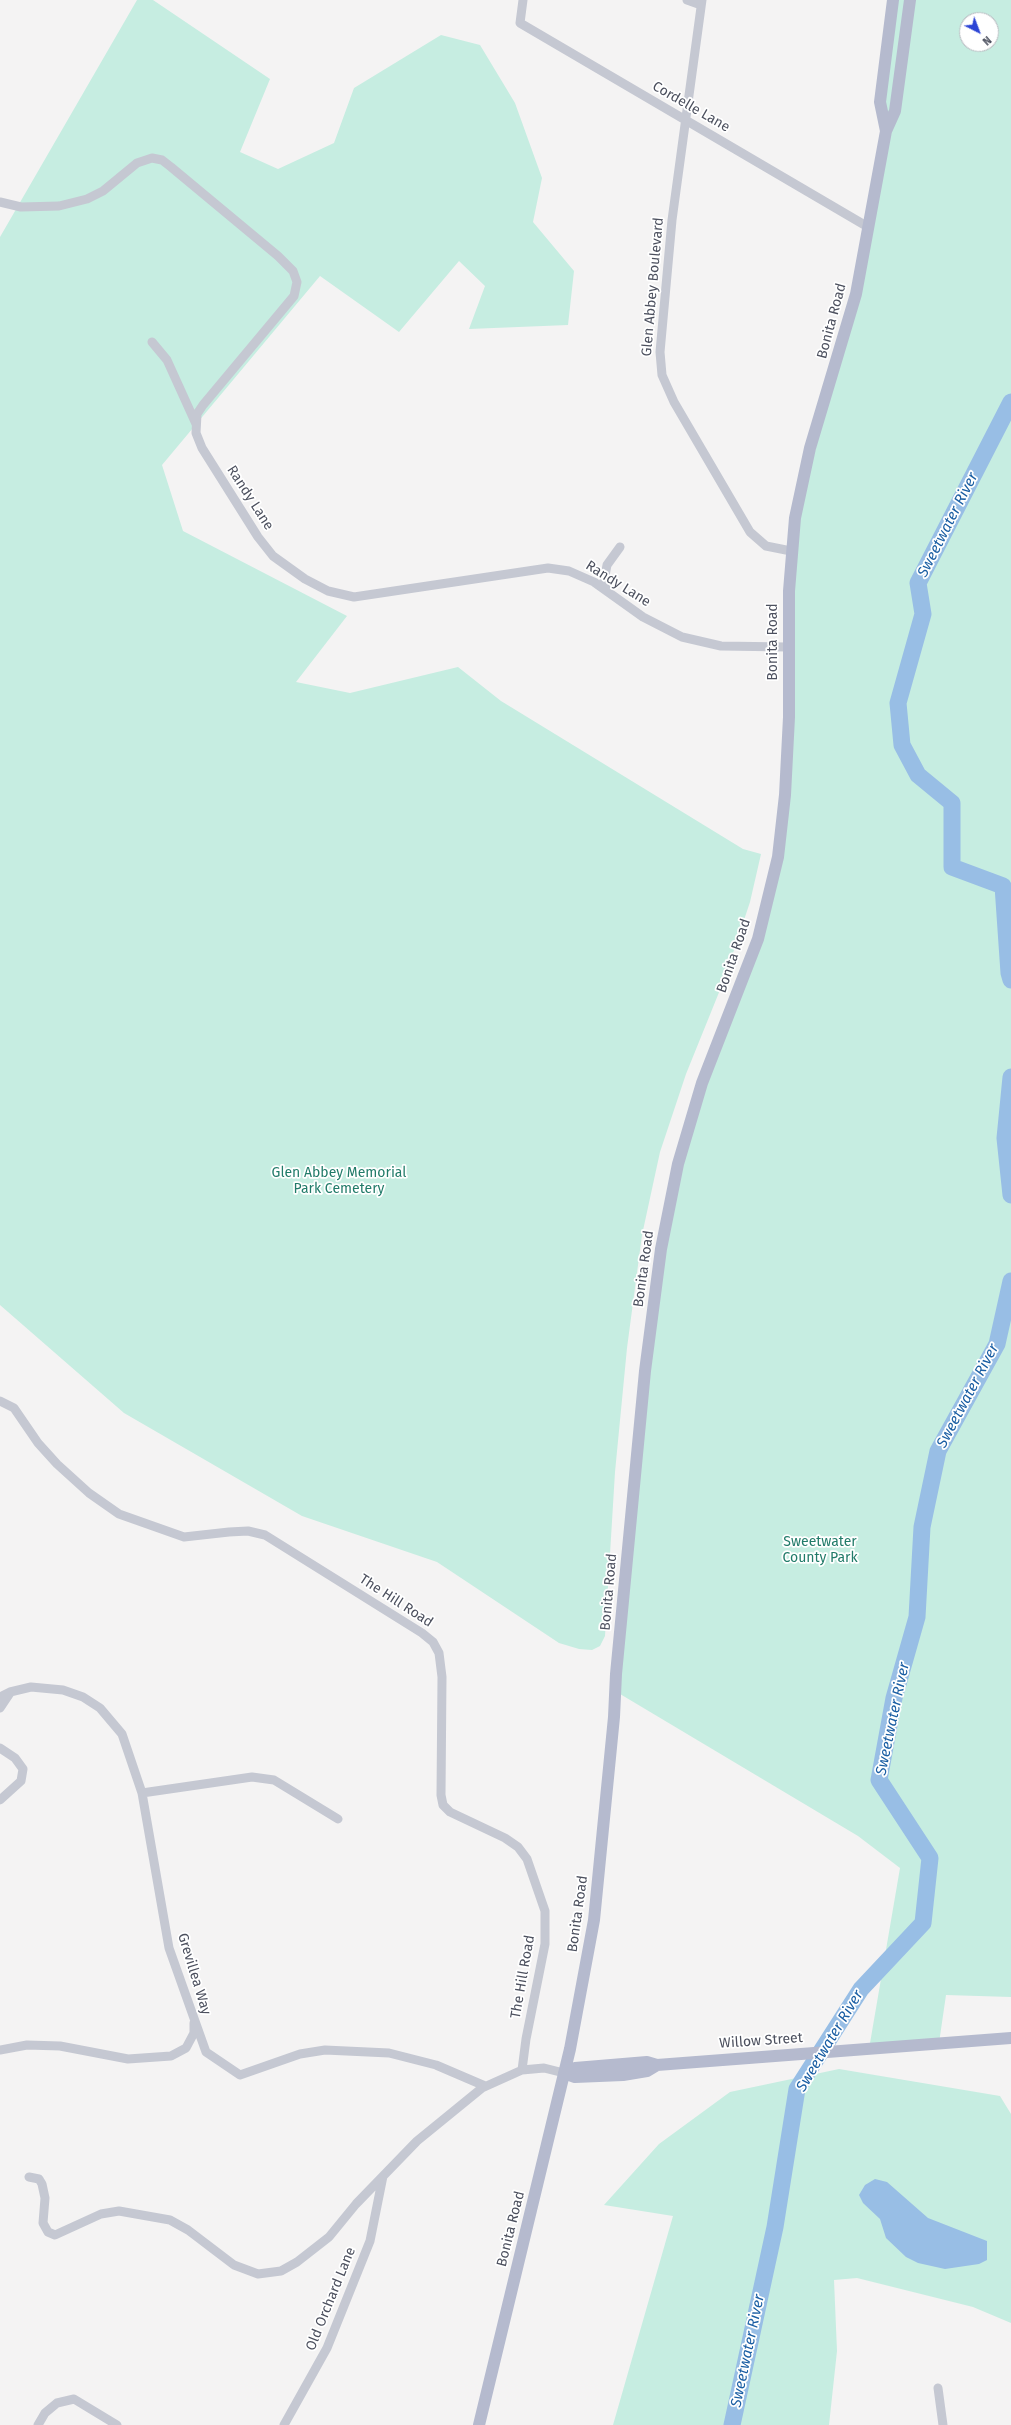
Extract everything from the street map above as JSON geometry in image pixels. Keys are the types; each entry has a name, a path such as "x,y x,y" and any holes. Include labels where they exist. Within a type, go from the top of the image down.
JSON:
{"main road":[{"name":"Bonita Road","path":"886,132 880,102 893,0"},
{"name":"Bonita Road","path":"479,2425 564,2073 594,1920 645,1371 661,1248 682,1150 702,1083 758,939 778,858 786,795 789,717 787,647 791,551 804,471 856,294 886,132 896,111 910,0"},
{"name":"Willow Street","path":"564,2073 575,2068 647,2062 657,2065 1011,2038"}],"street":[{"name":"Cordelle Lane","path":"523,0 520,23 868,227"},
{"path":"687,0 702,2"},
{"name":"Glen Abbey Boulevard","path":"702,2 685,119 673,218 660,352 662,375 674,402 750,532 766,546 791,551"},
{"path":"0,202 21,207 59,206 87,199 103,191 137,163 152,158 162,160 278,256 293,271 297,282 294,296 203,405 197,414 196,425"},
{"name":"Randy Lane","path":"152,342 167,360 196,425 196,433 202,448 258,538 274,556 305,578 328,591 354,597 548,568 577,573 608,592 643,617 682,637 721,646 787,647"},
{"path":"608,592 604,581 606,565 620,547"},
{"name":"The Hill Road","path":"0,1401 14,1408 38,1443 57,1464 89,1493 120,1514 184,1537 248,1531 265,1535 422,1633 433,1642 439,1653 442,1677 441,1795 443,1805 450,1812 505,1838 518,1847 527,1859 545,1912 545,1944 526,2039 522,2070"},
{"name":"Grevillea Way","path":"0,1697 10,1692 31,1687 58,1688 83,1697 100,1708 122,1734 142,1793 169,1948 206,2052 240,2075 300,2054 325,2050 389,2053 436,2064 485,2086"},
{"path":"0,1708 10,1692"},
{"path":"0,1748 15,1758 23,1769 21,1781 0,1800"},
{"path":"142,1793 252,1777 274,1780 338,1819"},
{"path":"0,2050 27,2045 60,2046 128,2059 171,2056 186,2048 194,2032 194,2020"},
{"name":"Old Orchard Lane","path":"29,2177 39,2179 42,2184 44,2198 43,2224 48,2232 55,2235 101,2214 119,2211 126,2212 170,2220 188,2230 234,2265 258,2274 281,2271 297,2262 329,2237 356,2204 417,2141 485,2086 522,2070 544,2068 564,2073"},
{"name":"Old Orchard Lane","path":"284,2425 327,2348 370,2241 383,2176"},
{"path":"938,2388 943,2425"},
{"path":"38,2425 45,2413 57,2403 74,2399 117,2425"}],"green space":[{"name":"Glen Abbey Memorial Park Cemetery","path":"137,0 153,0 270,79 240,152 278,169 334,143 354,88 441,35 480,45 515,103 542,178 533,222 574,271 568,325 469,329 485,286 459,261 399,332 320,276 162,465 183,531 347,616 296,682 350,693 458,667 501,701 743,849 761,854 750,902 724,980 686,1074 660,1152 642,1235 627,1348 615,1472 605,1636 600,1646 592,1650 579,1649 559,1643 437,1562 302,1516 124,1413 0,1305 0,237"},
{"name":"Sweetwater County Park","path":"898,0 1011,0 1011,1997 946,1995 939,2043 869,2049 900,1868 858,1836 615,1691 630,1531 674,1180 743,977 779,847 791,551 869,226"},
{"path":"839,2069 1000,2096 1011,2114 1011,2323 973,2307 857,2278 834,2280 837,2351 829,2425 613,2425 673,2216 604,2205 659,2144 730,2092"}],"water":[{"path":"792,2086 794,2086 773,2220 770,2218"},
{"path":"875,2179 887,2182 928,2218 987,2241 987,2260 979,2264 945,2269 918,2263 906,2257 886,2238 880,2219 863,2203 859,2195 865,2185"}],"waterway":[{"name":"Sweetwater River","path":"1011,402 918,583 923,614 898,703 902,745 918,775 952,803 952,867 1003,886 1009,973 1011,980"},
{"name":"Sweetwater River","path":"1011,1077 1005,1138 1011,1195"},
{"name":"Sweetwater River","path":"732,2425 775,2227 797,2089 861,1989 923,1923 930,1858 879,1780 894,1698 917,1617 922,1527 938,1451 997,1344 1011,1281"}]}
